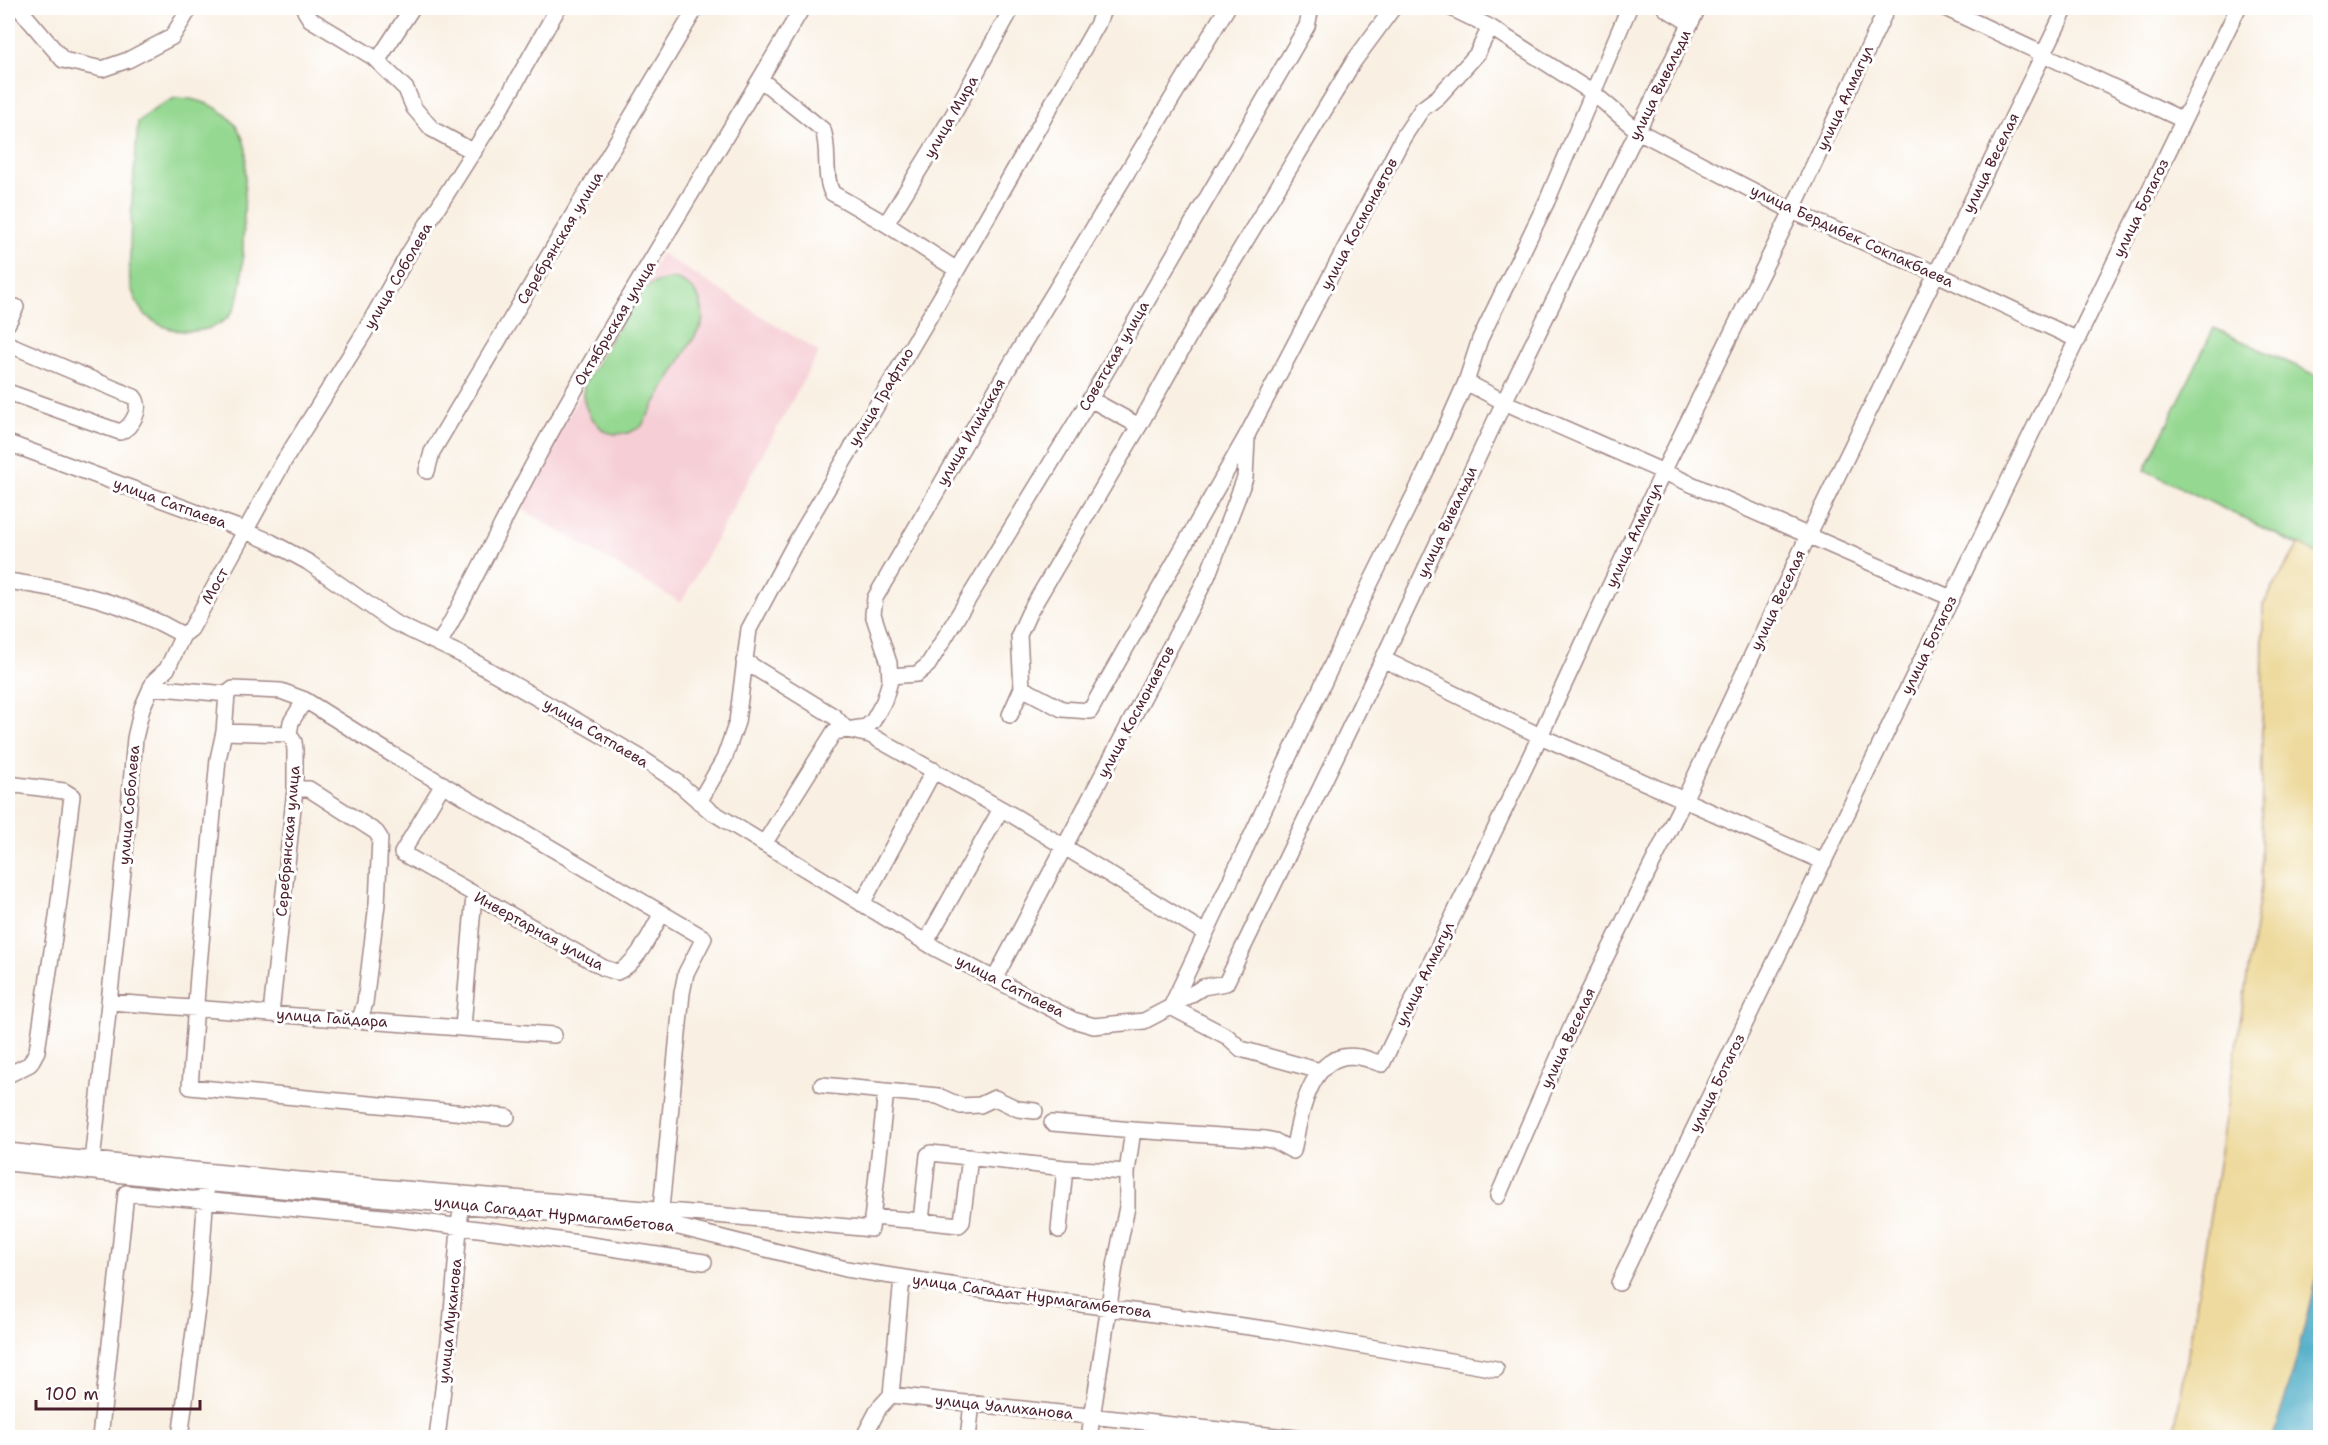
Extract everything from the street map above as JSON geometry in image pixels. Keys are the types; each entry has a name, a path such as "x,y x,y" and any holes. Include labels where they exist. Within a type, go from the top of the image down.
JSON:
{"street":[{"path":"19,8 63,60 102,69 128,60 172,37 190,8"},
{"path":"305,8 310,19 378,60 406,89 414,108 432,129 474,152"},
{"path":"378,60 412,8"},
{"name":"улица Соболева","path":"242,538 284,461 364,333 409,253 474,152 558,8"},
{"name":"Серебрянская улица","path":"427,471 432,452 696,8"},
{"name":"Октябрьская улица","path":"439,644 471,589 507,514 557,421 802,8"},
{"name":"улица Мира","path":"886,224 953,115 1012,8"},
{"name":"улица Графтио","path":"699,802 724,759 736,722 749,629 793,547 957,270 1091,36 1104,8"},
{"name":"улица Илийская","path":"764,844 834,732 866,727 873,721 884,701 890,676 886,650 873,614 875,597 1018,352 1227,8"},
{"name":"Советская улица","path":"890,676 916,674 928,665 1089,399 1307,26 1311,8"},
{"path":"1010,715 1022,688 1019,635 1029,613 1139,426 1202,313 1354,61 1393,8"},
{"name":"улица Бердибек Сокпакбаева","path":"1450,8 1490,27 1593,93 1638,131 1792,211 1937,274 2078,340"},
{"path":"1052,1123 1266,1139 1275,1141 1293,1151 1301,1110 1314,1077 1320,1071 1241,1048 1228,1036 1171,1007 1368,588 1430,464 1466,382 1480,339 1547,201 1629,8"},
{"path":"1665,8 1690,23"},
{"name":"улица Вивальди","path":"1171,1007 1203,987 1226,983 1504,402 1698,8"},
{"name":"улица Алмагул","path":"1320,1071 1338,1058 1357,1056 1382,1064 1540,736 1663,472 1792,211 1887,8"},
{"path":"1945,8 2183,120"},
{"name":"улица Веселая","path":"1498,1196 1574,1022 1684,800 1808,536 2066,8"},
{"name":"улица Ботагоз","path":"1619,1284 2238,8"},
{"name":"улица Космонавтов","path":"1022,688 1062,709 1090,711 1247,435 1404,136 1422,109 1438,97 1477,54 1490,27"},
{"path":"760,79 823,130 827,143 828,185 832,193 886,224 957,270"},
{"path":"8,323 16,307"},
{"path":"8,344 134,397 138,408 128,428 120,432 8,392"},
{"path":"1466,382 1504,402 1951,598"},
{"path":"1089,399 1139,426"},
{"name":"улица Космонавтов","path":"995,978 1211,566 1245,478 1247,435"},
{"name":"улица Сатпаева","path":"8,443 242,538 308,562 393,622 464,656 638,756 676,781 699,802 862,904 926,942 1073,1020 1094,1026 1144,1021 1171,1007"},
{"name":"Мост","path":"187,632 242,538"},
{"path":"8,581 69,590 98,598 187,632"},
{"name":"улица Соболева","path":"92,1166 135,738 142,708 151,687 167,669 187,632"},
{"path":"1383,659 1540,736 1824,862"},
{"path":"744,662 835,717 847,730 870,735 934,770 1205,933"},
{"path":"151,687 227,694"},
{"path":"507,1117 190,1087 218,759 224,732 227,694 233,688 282,691 305,700 393,755 704,938 687,973 682,993 660,1216"},
{"path":"224,732 289,734 291,722 305,700"},
{"name":"Серебрянская улица","path":"271,1014 295,789 295,750 294,742 289,734"},
{"path":"862,904 934,770"},
{"path":"8,784 64,791 72,796 37,1051 30,1064 8,1075"},
{"name":"Инвертарная улица","path":"443,784 402,853 604,968 616,972 628,965 662,913"},
{"path":"295,789 309,789 376,831 380,838 377,904 365,1003 360,1019"},
{"path":"926,942 1001,809"},
{"path":"464,1027 474,895"},
{"name":"улица Гайдара","path":"110,1002 554,1035"},
{"path":"822,1085 938,1096 962,1106 980,1105 995,1098 1018,1109 1035,1111"},
{"path":"8,1151 92,1166 256,1176 660,1216 871,1229 886,1091"},
{"path":"1089,1437 1127,1207 1127,1172 1133,1130"},
{"path":"921,1221 928,1155 931,1153 1065,1168 1127,1172"},
{"path":"872,1217 959,1225 962,1222 970,1157"},
{"name":"улица Сагадат Нурмагамбетова","path":"8,1163 92,1166 208,1183 461,1204 660,1216 810,1261 902,1278 1272,1330 1496,1369"},
{"path":"1059,1230 1065,1168"},
{"path":"180,1437 199,1293 204,1202 208,1183"},
{"path":"100,1437 126,1193 383,1217 704,1262"},
{"name":"улица Муканова","path":"437,1437 451,1324 461,1204"},
{"path":"863,1437 879,1408 891,1395 902,1278"},
{"name":"улица Уалиханова","path":"891,1395 1296,1437"},
{"path":"968,1437 972,1404"}],"shaded area":[{"path":"661,253 819,352 681,603 517,506"}],"green space":[{"path":"175,98 199,101 221,111 237,127 246,150 242,280 238,298 230,315 221,323 197,331 171,329 148,317 137,303 130,279 131,222 138,122 159,106"},
{"path":"674,279 688,286 697,296 702,308 702,324 641,427 628,433 614,434 604,431 590,416 585,405 584,385 637,295 654,283"},
{"path":"2214,328 2320,377 2320,556 2145,470"}],"sand":[{"path":"2299,544 2320,556 2320,1261 2293,1373 2273,1437 2173,1438 2194,1319 2261,887 2263,605"}],"water":[{"path":"2320,1261 2320,1437 2273,1437 2293,1373"}]}
